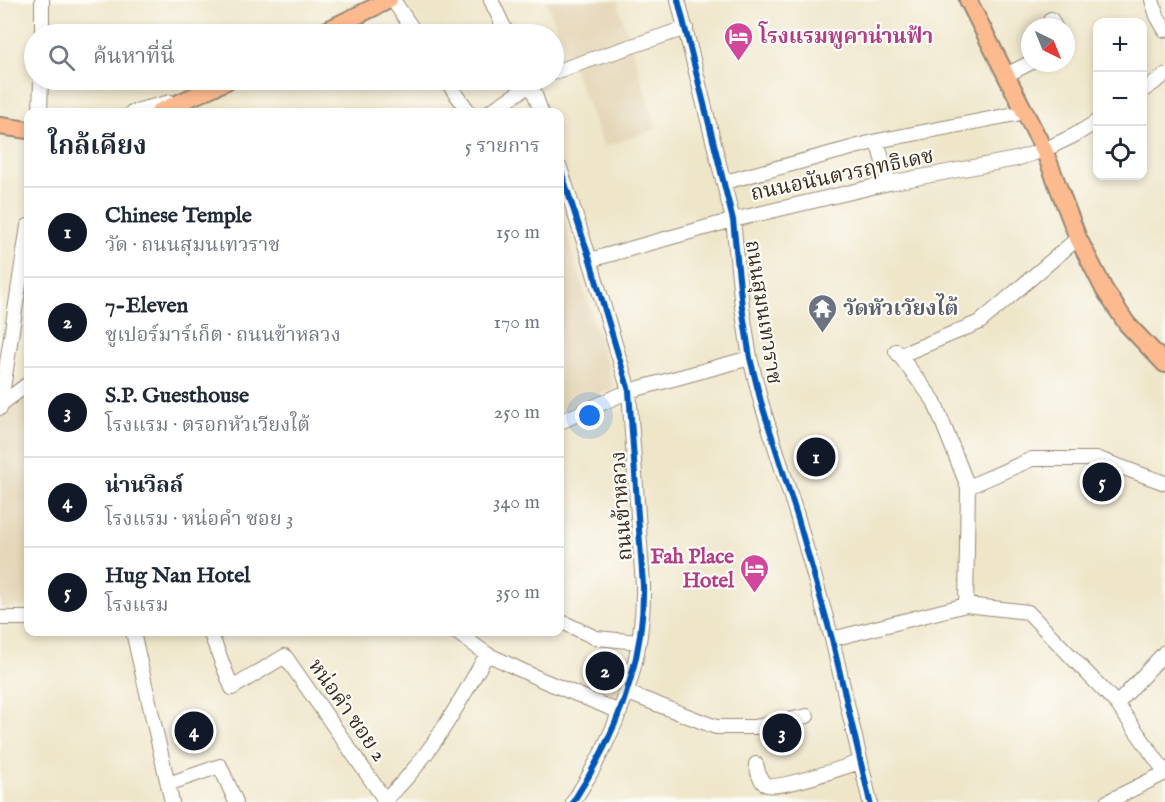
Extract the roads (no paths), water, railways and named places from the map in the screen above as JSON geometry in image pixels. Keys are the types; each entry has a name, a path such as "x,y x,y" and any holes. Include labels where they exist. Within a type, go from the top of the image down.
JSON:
{"main road":[{"path":"340,24 391,0"},
{"path":"968,0 1044,150 1078,238 1104,289 1121,315 1165,364"},
{"path":"168,108 207,90"},
{"path":"0,126 24,129"}],"street":[{"path":"42,0 42,24"},
{"path":"391,0 409,24"},
{"path":"490,0 502,24"},
{"name":"ถนนสุมนเทวราช","path":"678,0 733,220 750,358 832,639 870,802"},
{"path":"1152,0 1165,30"},
{"path":"564,69 686,28"},
{"path":"1006,75 1021,68"},
{"path":"1147,88 1165,75"},
{"path":"40,108 41,90"},
{"path":"453,90 466,108"},
{"path":"495,108 520,90"},
{"path":"535,90 540,108"},
{"path":"147,108 201,93"},
{"path":"180,108 201,93"},
{"path":"725,182 878,141 1024,112"},
{"name":"ถนนอนันตวรฤทธิเดช","path":"590,260 733,220 889,183 1016,159 1044,150 1093,124"},
{"path":"878,141 889,183"},
{"name":"ถนนข้าหลวง","path":"564,192 590,260 629,391 644,610 628,693 589,777 573,802"},
{"path":"966,605 968,488 934,401 898,353 980,322 1078,238"},
{"path":"0,406 24,252"},
{"path":"564,420 629,391 750,358"},
{"path":"0,406 24,387"},
{"path":"968,488 1032,459 1099,459 1165,483"},
{"path":"832,639 966,605 1028,612 1117,704 1165,772 1107,802"},
{"path":"0,618 24,618"},
{"path":"564,623 596,638 639,642"},
{"path":"134,636 172,802"},
{"name":"หน่อคำ ซอย 2","path":"212,636 232,688 285,656 384,801"},
{"path":"462,636 487,654 542,680 620,712"},
{"path":"1117,704 1165,652"},
{"path":"384,801 412,772 446,725 487,654"},
{"path":"628,693 716,728 755,727 807,716"},
{"path":"756,764 762,781 773,785 788,783 860,762"},
{"path":"168,784 220,766 236,802"}],"place":[{"name":"โรงแรมพูคาน่านฟ้า","path":"738,62"},
{"name":"วัดหัวเวัยงไต้","path":"822,334"},
{"name":"Chinese Temple","path":"816,457"},
{"name":"Hug Nan Hotel","path":"1102,482"},
{"name":"Fah Place Hotel","path":"755,594"},
{"name":"7-Eleven","path":"605,671"},
{"name":"น่านวิลล์","path":"194,731"},
{"name":"S.P. Guesthouse","path":"782,733"}]}
